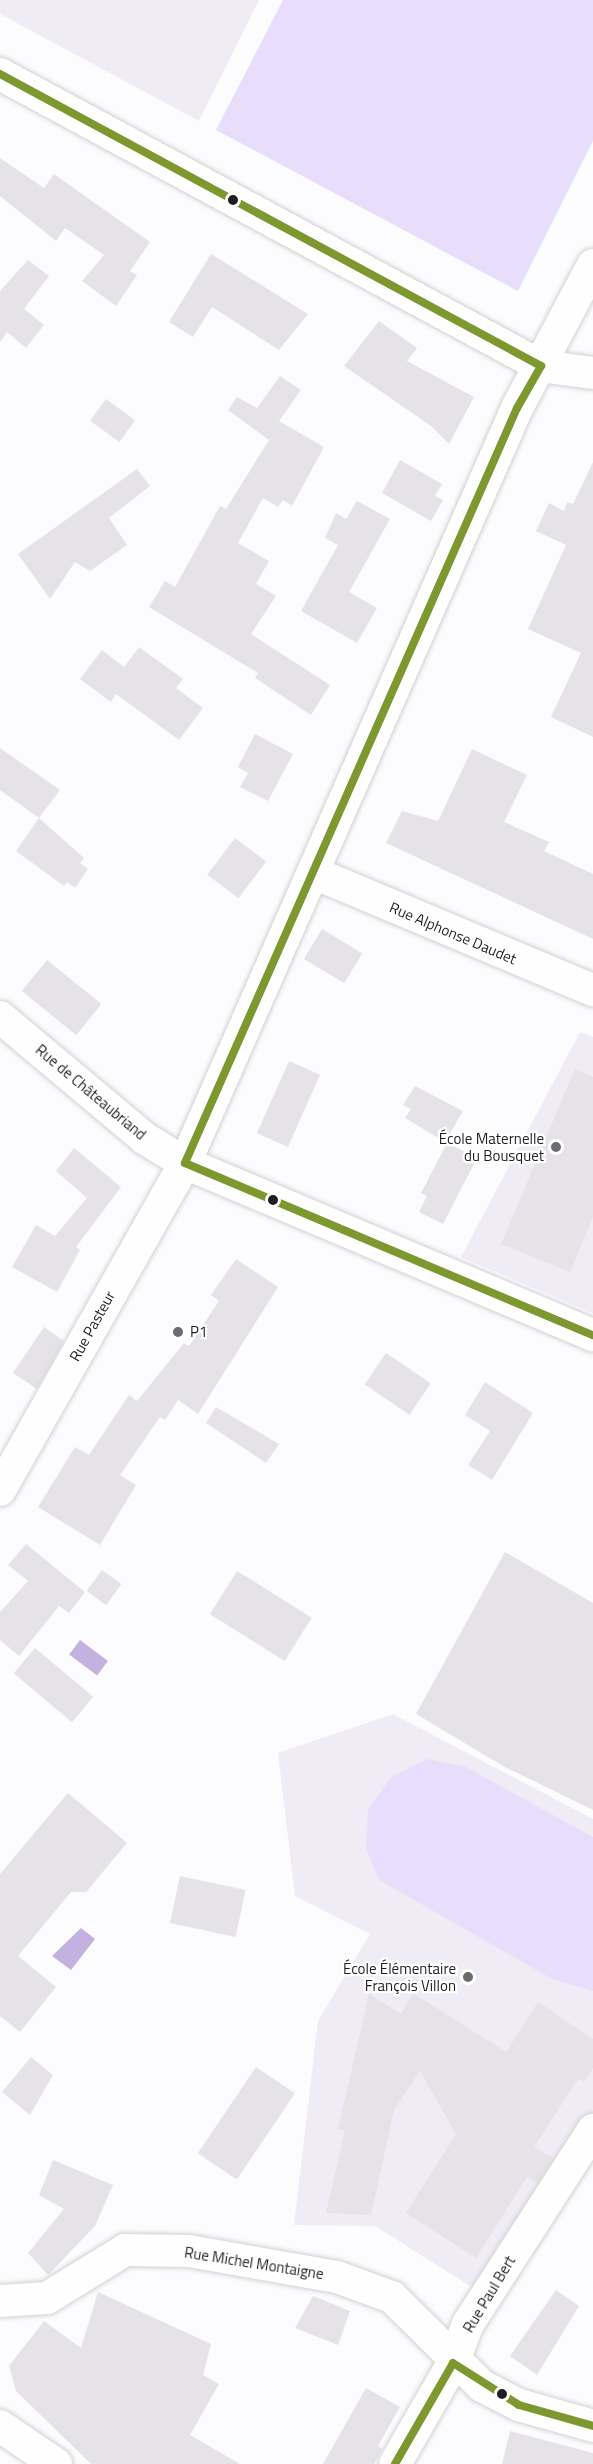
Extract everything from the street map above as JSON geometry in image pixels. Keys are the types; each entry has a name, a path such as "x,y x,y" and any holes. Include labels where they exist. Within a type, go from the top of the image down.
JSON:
{"street":[{"path":"0,74 541,366 593,373"},
{"name":"Rue Pasteur","path":"0,1490 185,1162 517,408 593,265"},
{"name":"Rue Alphonse Daudet","path":"314,873 593,990"},
{"name":"Rue de Châteaubriand","path":"0,1017 144,1138 185,1162 593,1335"},
{"name":"Rue Paul Bert","path":"395,2464 453,2363 468,2324 593,2130"},
{"name":"Rue Michel Montaigne","path":"0,2301 46,2298 125,2250 189,2251 337,2277 392,2296 453,2363 519,2405 593,2426"},
{"path":"0,2426 56,2464"}],"shaded area":[{"path":"0,0 259,0 199,121 0,14"},
{"path":"283,0 593,0 593,141 518,291 216,130"},
{"name":"École Maternelle du Bousquet","path":"580,1032 593,1037 593,1313 461,1257"},
{"path":"80,1640 108,1661 97,1675 69,1654"},
{"name":"École Élémentaire François Villon","path":"393,1714 593,1819 593,2116 478,2291 375,2226 294,2225 318,2021 370,1934 295,1896 278,1753"},
{"path":"427,1759 466,1767 593,1837 593,1991 552,1979 379,1880 366,1849 368,1810 391,1777"},
{"path":"81,1928 95,1939 71,1970 52,1956"}],"building":[{"path":"0,158 44,188 54,174 150,242 130,271 137,275 116,306 82,281 104,255 65,228 56,241 0,196"},
{"path":"211,254 308,314 279,350 212,307 193,337 169,322"},
{"path":"28,260 49,276 24,309 44,325 26,348 7,332 0,342 0,291"},
{"path":"379,321 417,348 407,361 474,397 449,444 431,426 344,366"},
{"path":"280,376 301,390 279,421 324,447 292,506 283,500 278,507 263,498 238,543 269,561 256,584 276,596 251,634 330,685 311,715 255,678 258,673 149,607 165,581 175,587 220,506 226,509 269,440 228,410 237,397 257,408"},
{"path":"106,399 135,420 119,442 90,421"},
{"path":"400,460 442,484 435,496 443,500 431,521 382,493"},
{"path":"593,462 593,737 551,717 581,653 528,629 566,545 536,531 549,503 564,511 567,502 573,504"},
{"path":"137,469 150,486 109,518 127,545 90,571 75,562 50,599 18,554"},
{"path":"357,501 390,519 349,592 377,608 357,643 301,611 338,545 325,538 336,513 346,519"},
{"path":"139,647 183,679 176,688 203,708 179,740 116,694 111,702 80,679 102,650 124,667"},
{"path":"255,734 293,754 268,801 240,787 248,773 238,767"},
{"path":"0,748 60,790 39,818 0,790"},
{"path":"472,749 527,775 504,822 549,842 544,851 593,874 593,939 386,843 402,811 438,821"},
{"path":"39,818 84,858 80,863 88,869 75,888 67,882 64,886 16,851"},
{"path":"235,838 266,861 238,898 207,875"},
{"path":"322,929 362,953 344,983 304,959"},
{"path":"47,960 101,1004 76,1035 22,991"},
{"path":"289,1061 320,1075 288,1147 257,1133"},
{"path":"575,1069 593,1077 593,1217 570,1272 501,1244"},
{"path":"415,1086 463,1111 445,1142 405,1118 411,1109 403,1105"},
{"path":"447,1143 477,1158 443,1224 419,1212 427,1196 421,1193"},
{"path":"74,1148 121,1187 76,1247 80,1250 57,1292 12,1267 36,1225 55,1236 87,1198 56,1171"},
{"path":"236,1259 278,1287 198,1414 178,1400 165,1420 160,1417 120,1475 136,1485 100,1545 38,1507 75,1447 89,1455 129,1395 137,1401 184,1343 189,1346 219,1301 211,1295"},
{"path":"44,1327 64,1341 37,1389 13,1373"},
{"path":"386,1353 431,1383 410,1415 365,1385"},
{"path":"485,1382 533,1413 492,1480 468,1465 490,1431 465,1415"},
{"path":"216,1407 279,1444 266,1463 206,1423"},
{"path":"26,1544 85,1592 69,1613 59,1606 19,1656 0,1640 0,1612 28,1581 8,1565"},
{"path":"505,1552 593,1603 593,1810 503,1766 416,1714"},
{"path":"102,1570 121,1584 106,1605 87,1591"},
{"path":"237,1571 312,1618 285,1661 210,1614"},
{"path":"35,1648 93,1697 72,1722 14,1673"},
{"path":"68,1793 127,1843 86,1892 71,1892 18,1956 56,1987 20,2032 0,2016 0,1874"},
{"path":"180,1876 246,1890 236,1937 170,1923"},
{"path":"413,1993 506,2052 538,2002 593,2039 593,2068 584,2082 578,2079 534,2147 553,2158 537,2183 527,2177 476,2258 406,2213 456,2134 420,2071 394,2110 371,2215 326,2213 345,2130 338,2129 369,1994 401,2014"},
{"path":"31,2057 53,2075 30,2115 2,2092"},
{"path":"256,2067 295,2093 237,2180 198,2153"},
{"path":"53,2160 113,2185 95,2226 48,2275 28,2253 64,2209 39,2195"},
{"path":"556,2290 579,2306 537,2375 510,2356"},
{"path":"98,2292 211,2344 203,2375 219,2384 190,2435 240,2464 91,2464 16,2391 9,2366 44,2321 81,2348"},
{"path":"313,2296 350,2311 338,2345 295,2328"},
{"path":"366,2388 400,2407 378,2446 382,2449 374,2464 323,2464"},
{"path":"510,2431 593,2453 593,2464 502,2464"}],"transit line":[{"path":"0,74 541,366 517,408 185,1163 593,1335"},
{"path":"395,2464 453,2363 519,2405 593,2426"}],"place":[{"name":"École Maternelle du Bousquet","path":"556,1147"},
{"name":"P1","path":"178,1332"},
{"name":"École Élémentaire François Villon","path":"468,1977"}]}
